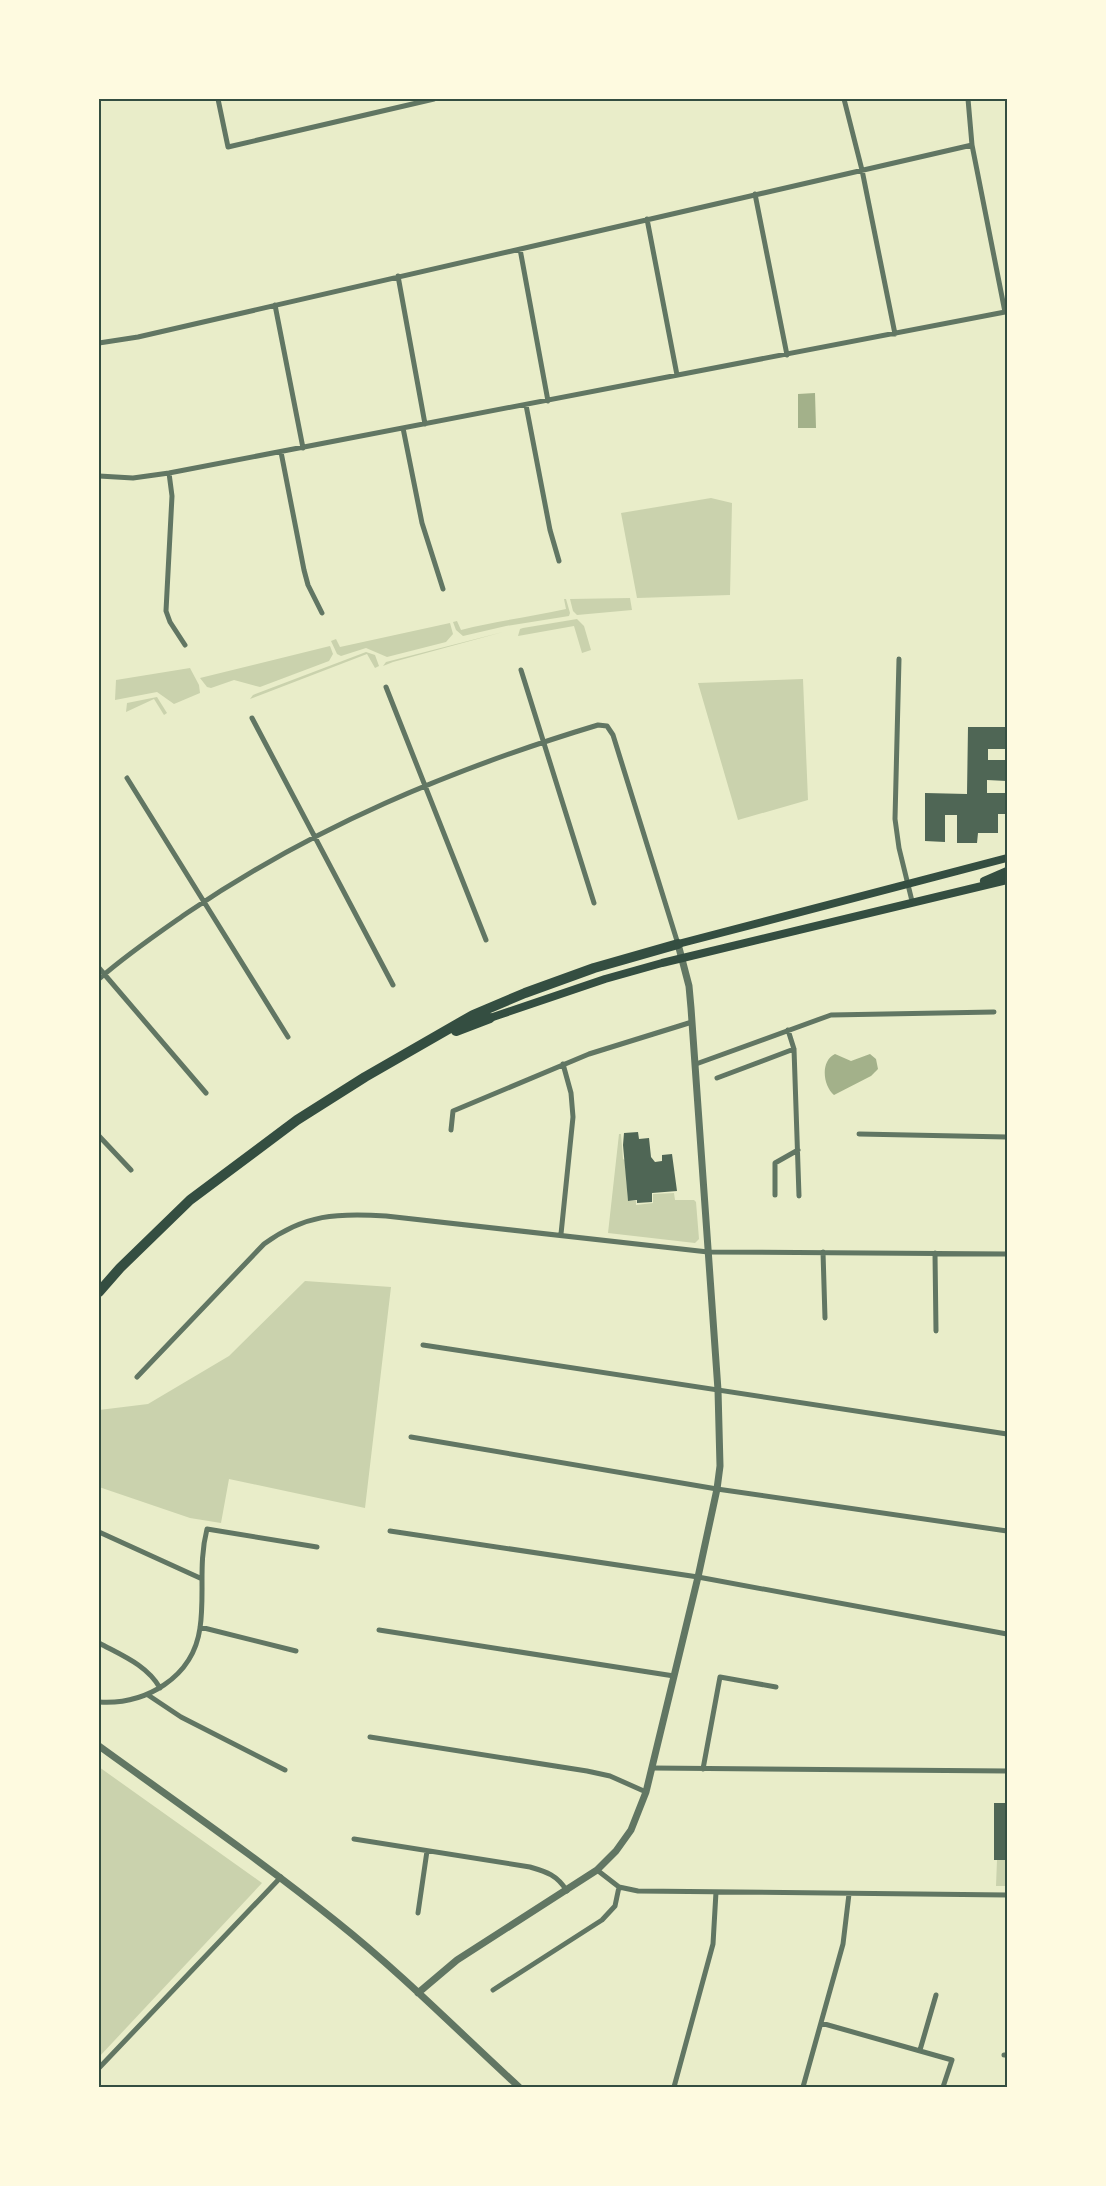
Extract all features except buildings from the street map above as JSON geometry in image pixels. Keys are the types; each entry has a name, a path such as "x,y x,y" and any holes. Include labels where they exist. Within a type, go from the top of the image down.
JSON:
{"highway":[{"path":"99,1292 120,1268 190,1200 305,1115 365,1077 473,1015 525,993 594,968 678,944"},
{"path":"427,1042 490,1018"}],"main road":[{"path":"678,944 1007,858"},
{"path":"966,888 1007,871"},
{"path":"490,1018 605,979 682,958 966,888 1007,880"}],"street":[{"path":"218,99 228,147 434,99"},
{"path":"844,99 862,170 896,334"},
{"path":"99,476 133,478 169,473 1004,312 972,145 968,99"},
{"path":"99,343 138,337 972,145"},
{"path":"755,194 786,355"},
{"path":"647,219 677,375"},
{"path":"520,249 548,401"},
{"path":"398,276 426,424"},
{"path":"275,305 303,448"},
{"path":"526,405 550,530 559,561"},
{"path":"403,428 422,523 443,589"},
{"path":"281,452 304,570 308,585 322,613"},
{"path":"169,473 172,496 166,610 170,622 185,645"},
{"path":"899,659 895,819 899,848 912,901"},
{"path":"521,670 594,903"},
{"path":"386,687 486,940"},
{"path":"252,718 393,985"},
{"path":"99,979 203,902 315,836 424,785 544,741 598,725 607,726 613,735 678,944 689,986 718,1390 720,1437 717,1489 698,1577 646,1792 630,1830 616,1851 597,1870 567,1891 450,1964 418,1993"},
{"path":"126,778 288,1037"},
{"path":"99,968 206,1092"},
{"path":"696,1064 831,1016 994,1012"},
{"path":"452,1130 453,1111 563,1064 692,1022"},
{"path":"788,1030 794,1049 799,1196"},
{"path":"717,1078 794,1049"},
{"path":"561,1234 573,1117 571,1093 563,1064"},
{"path":"859,1134 1007,1137"},
{"path":"99,1136 131,1170"},
{"path":"775,1195 775,1163 798,1150"},
{"path":"137,1378 264,1244 283,1230 321,1216 351,1214 561,1234 708,1252 1007,1254"},
{"path":"823,1252 825,1318"},
{"path":"935,1253 936,1331"},
{"path":"423,1345 1007,1434"},
{"path":"411,1438 717,1489 1007,1531"},
{"path":"99,1702 131,1701 148,1695 172,1679 196,1649 200,1627 200,1578 207,1529 317,1547"},
{"path":"390,1530 698,1577 1007,1634"},
{"path":"99,1532 200,1578"},
{"path":"200,1627 296,1651"},
{"path":"379,1630 674,1676"},
{"path":"99,1643 136,1664 152,1676 160,1688"},
{"path":"703,1768 720,1677 776,1687"},
{"path":"148,1695 181,1718 285,1770"},
{"path":"370,1737 603,1774 624,1780 646,1792"},
{"path":"99,1746 281,1877 380,1958 519,2087"},
{"path":"652,1768 1007,1771"},
{"path":"354,1839 530,1867 550,1872 559,1879 567,1891"},
{"path":"418,1913 427,1851"},
{"path":"597,1870 619,1887 638,1891 1007,1895"},
{"path":"99,2068 281,1877"},
{"path":"493,1990 602,1920 611,1912 619,1887"},
{"path":"674,2087 713,1944 716,1892"},
{"path":"803,2087 843,1944 849,1894"},
{"path":"920,2050 936,1995"},
{"path":"821,2023 952,2060 944,2087"}],"shaded area":[{"path":"815,393 816,428 798,428 798,394"},
{"path":"711,498 732,503 730,595 637,598 621,513"},
{"path":"630,598 632,610 577,615 573,611 570,599"},
{"path":"564,599 566,599 570,613 569,616 506,626 463,636 456,630 453,622 457,621 461,630 553,612 566,609"},
{"path":"577,619 584,626 591,650 582,653 574,626 518,636 520,629 523,628"},
{"path":"450,623 453,634 446,642 387,657 366,648 341,656 337,654 331,641 336,639 340,647"},
{"path":"503,632 393,662 383,666 386,662"},
{"path":"330,646 333,654 329,661 260,687 234,680 211,688 207,687 200,678"},
{"path":"366,652 375,655 379,666 375,668 367,654 250,699 253,695"},
{"path":"190,668 199,685 200,693 174,704 157,692 115,700 116,680"},
{"path":"803,679 808,800 738,820 698,683"},
{"path":"157,697 167,713 164,715 154,699 126,712 127,703"},
{"path":"835,1054 851,1061 870,1054 876,1059 878,1069 871,1076 834,1095 827,1086 825,1068 830,1057"},
{"path":"619,1134 621,1134 623,1159 625,1160 628,1201 636,1201 636,1205 653,1203 653,1194 674,1193 675,1200 694,1200 696,1202 699,1239 695,1243 608,1233"},
{"path":"305,1281 391,1287 365,1508 229,1479 221,1523 190,1518 99,1487 99,1410 148,1404 229,1356"},
{"path":"99,1767 262,1883 99,2057"},
{"path":"997,1860 1007,1860 1007,1886 996,1886"}]}
